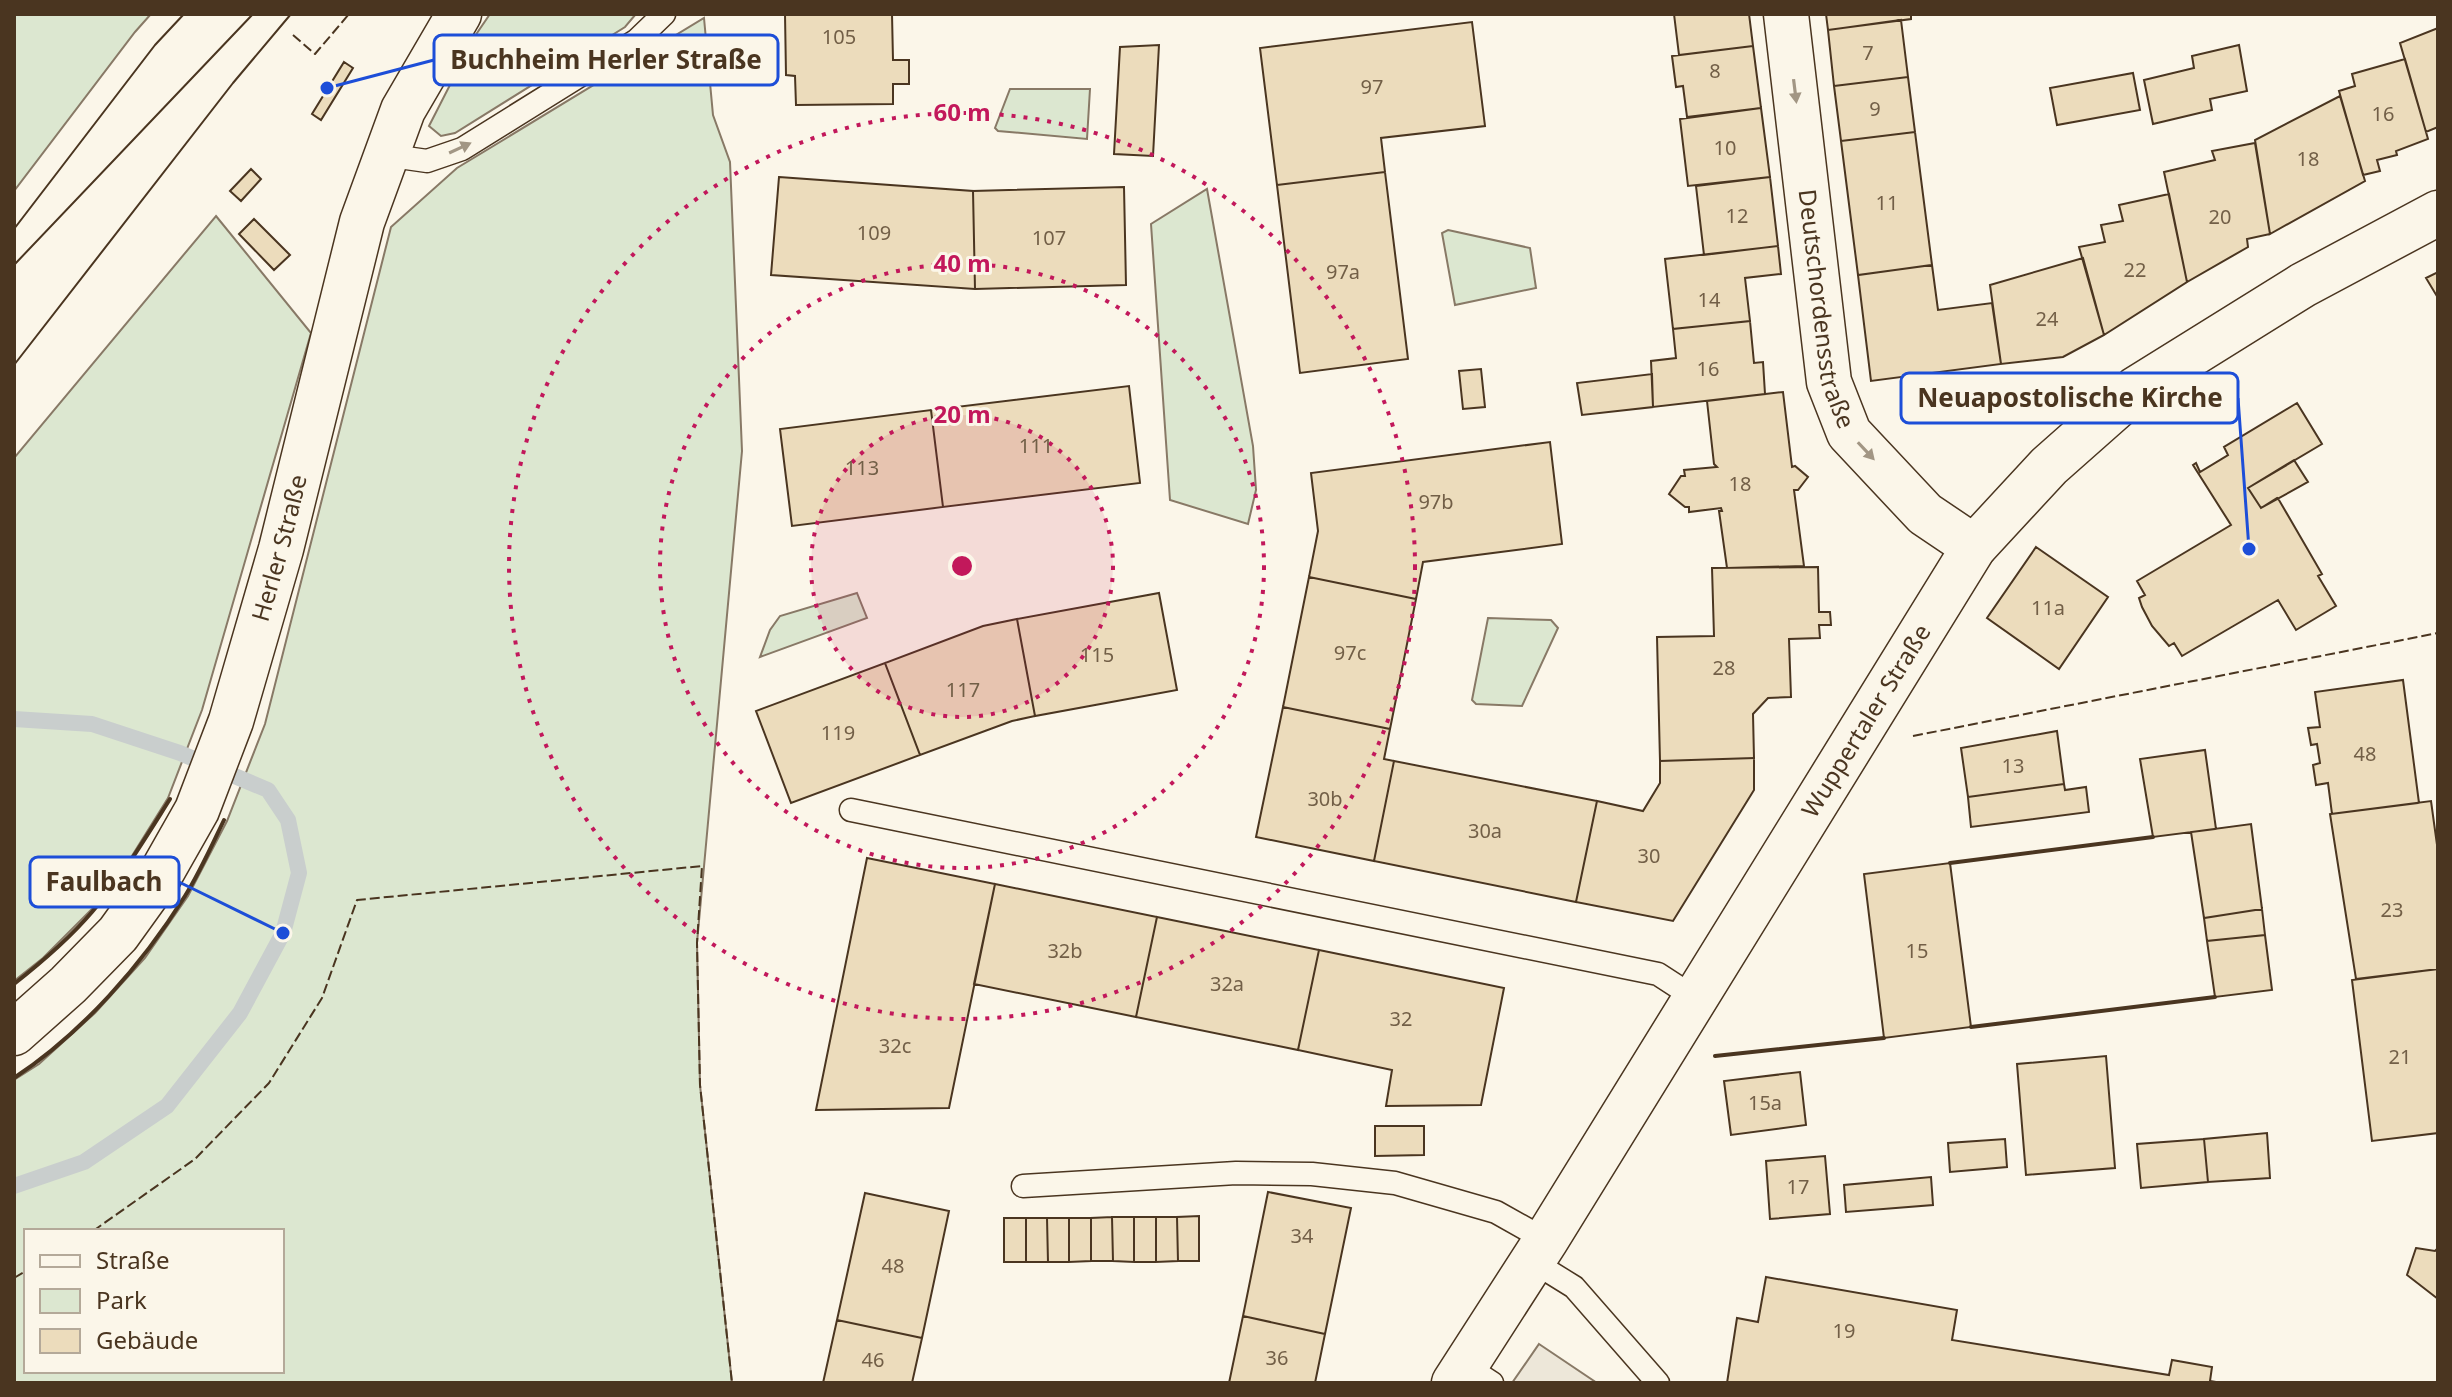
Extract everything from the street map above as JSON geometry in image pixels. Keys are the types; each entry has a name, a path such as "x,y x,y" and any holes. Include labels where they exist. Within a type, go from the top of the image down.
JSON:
{"street":[{"name":"Herler Straße","path":"14,1033 68,985 118,934 159,877 197,810 231,721 281,549 362,222 403,110 459,14"},
{"name":"Deutschordensstraße","path":"1786,14 1829,382 1849,433 1925,514 1974,547"},
{"name":"Wuppertaler Straße","path":"1471,1377 1539,1250 1974,547 2049,466 2136,389 2303,285 2438,213"}],"lane":[{"path":"385,155 427,161 462,149 637,40 664,14"},
{"path":"851,810 1658,974 1695,998"},
{"path":"1023,1186 1236,1173 1312,1174 1395,1183 1496,1212 1539,1250 1658,1383"}],"green space":[{"path":"14,14 151,14 14,191"},
{"path":"490,14 636,14 625,27 455,133 441,136 429,126 475,36"},
{"path":"704,18 713,115 730,162 742,451 697,943 700,1085 732,1383 14,1383 14,1080 39,1064 95,1013 145,958 188,896 227,821 265,724 391,227 457,168"},
{"path":"1010,89 1090,89 1087,139 998,131 995,128"},
{"path":"1207,189 1253,446 1256,490 1248,524 1170,500 1151,224"},
{"path":"216,216 311,333 202,710 168,798 130,859 91,910 43,958 14,981 14,458"},
{"path":"1448,230 1530,248 1536,288 1455,305 1442,233"},
{"path":"857,593 867,618 760,657 770,630 780,616"},
{"path":"1488,618 1551,620 1558,628 1522,706 1476,704 1472,700"}],"shaded area":[{"path":"1539,1344 1597,1383 1512,1383"}],"building":[{"path":"785,14 892,14 893,60 909,60 909,84 893,84 893,104 796,105 795,76 786,75"},
{"path":"1674,14 1749,14 1753,46 1679,55"},
{"path":"1826,14 1911,14 1911,19 1828,30"},
{"path":"1901,20 1908,77 1834,86 1828,30"},
{"path":"1472,22 1485,126 1381,138 1385,172 1277,185 1260,48"},
{"path":"2438,28 2438,127 2426,132 2400,43"},
{"path":"1159,45 1153,156 1114,154 1120,47"},
{"path":"2239,45 2247,91 2210,99 2212,110 2153,124 2144,80 2194,68 2192,56"},
{"path":"1753,46 1761,108 1687,117 1683,86 1676,87 1672,56"},
{"path":"2405,59 2428,139 2396,151 2397,155 2377,160 2380,171 2363,175 2339,91 2355,86 2352,74"},
{"path":"344,62 353,68 321,120 312,114"},
{"path":"2133,73 2140,110 2057,125 2050,88"},
{"path":"1908,77 1915,132 1841,141 1834,86"},
{"path":"2340,96 2365,181 2270,234 2255,140"},
{"path":"1761,108 1770,177 1688,186 1680,119"},
{"path":"1915,132 1932,265 1858,275 1841,141"},
{"path":"2255,143 2270,234 2247,239 2248,247 2187,282 2164,172 2215,160 2212,151"},
{"path":"251,169 261,179 241,201 230,191"},
{"path":"1385,172 1408,359 1300,373 1277,185"},
{"path":"779,177 973,191 975,289 771,275"},
{"path":"1770,177 1778,246 1704,255 1696,186"},
{"path":"1124,187 1126,285 975,289 973,191"},
{"path":"2169,194 2187,282 2104,335 2079,247 2105,242 2101,225 2123,221 2119,205"},
{"path":"254,219 290,255 274,270 239,234"},
{"path":"1778,246 1781,274 1745,278 1750,321 1673,329 1665,259"},
{"path":"2083,258 2104,335 2063,357 2001,364 1990,285"},
{"path":"1932,265 1938,310 1992,303 2001,364 1871,381 1858,275"},
{"path":"2438,272 2438,298 2426,278"},
{"path":"1750,321 1754,363 1763,362 1765,394 1653,407 1651,361 1676,358 1673,329"},
{"path":"1481,369 1485,407 1463,409 1459,371"},
{"path":"1652,374 1653,407 1582,415 1577,383"},
{"path":"1129,386 1140,483 943,507 931,410"},
{"path":"1783,392 1792,467 1795,466 1808,477 1798,490 1794,490 1804,566 1727,568 1721,508 1689,512 1689,507 1669,494 1681,476 1685,476 1684,470 1717,467 1714,464 1707,401"},
{"path":"2297,403 2322,444 2248,488 2261,508 2277,498 2279,500 2322,574 2318,576 2336,606 2296,630 2278,600 2182,656 2174,643 2169,646 2152,626 2139,598 2145,595 2137,581 2231,525 2193,465 2196,463 2200,472 2228,455 2224,447"},
{"path":"931,410 943,507 792,526 780,429"},
{"path":"1550,442 1562,544 1423,562 1416,599 1309,577 1318,531 1311,473"},
{"path":"2294,460 2308,482 2261,508 2248,488"},
{"path":"2036,547 2108,597 2059,669 1987,618"},
{"path":"1818,567 1819,612 1830,612 1831,625 1819,625 1820,638 1789,639 1791,697 1768,698 1753,714 1754,758 1660,761 1657,637 1714,636 1712,568"},
{"path":"1309,577 1416,599 1390,729 1283,707"},
{"path":"1159,593 1177,690 1035,716 1017,619"},
{"path":"1017,619 1035,716 1012,721 920,755 885,663 983,626"},
{"path":"885,663 920,755 791,803 756,711"},
{"path":"2403,680 2419,803 2332,814 2328,783 2316,785 2313,765 2320,763 2317,744 2311,745 2308,728 2320,727 2315,692"},
{"path":"1283,707 1390,729 1384,759 1394,761 1374,861 1256,837"},
{"path":"2057,731 2064,784 1968,797 1961,748"},
{"path":"2205,750 2216,829 2153,837 2140,759"},
{"path":"1754,758 1754,790 1673,921 1576,902 1597,801 1643,811 1660,783 1660,761"},
{"path":"1394,761 1597,801 1576,902 1374,861"},
{"path":"2064,784 2065,790 2086,787 2089,812 1971,827 1968,797"},
{"path":"2431,801 2438,852 2438,969 2356,979 2330,814"},
{"path":"2251,824 2262,909 2204,918 2191,832"},
{"path":"867,858 995,884 949,1108 816,1110"},
{"path":"1950,863 1971,1027 1884,1038 1864,874"},
{"path":"995,884 1157,917 1136,1017 974,984"},
{"path":"2262,909 2265,935 2207,941 2204,918"},
{"path":"1157,917 1319,950 1298,1050 1136,1017"},
{"path":"2265,935 2272,990 2215,997 2207,941"},
{"path":"1319,950 1504,988 1481,1105 1386,1106 1392,1070 1298,1050"},
{"path":"2438,969 2438,1133 2372,1141 2352,980"},
{"path":"2106,1056 2115,1168 2026,1175 2017,1064"},
{"path":"1800,1072 1806,1125 1731,1135 1724,1081"},
{"path":"1375,1126 1424,1126 1424,1155 1375,1156"},
{"path":"2267,1133 2270,1178 2208,1182 2204,1139"},
{"path":"2005,1139 2007,1167 1950,1172 1948,1143"},
{"path":"2204,1139 2208,1182 2141,1188 2137,1144"},
{"path":"1825,1156 1830,1214 1770,1219 1766,1161"},
{"path":"1931,1177 1933,1205 1846,1212 1844,1185"},
{"path":"1268,1192 1351,1208 1325,1334 1243,1316"},
{"path":"865,1193 949,1211 922,1338 837,1320"},
{"path":"1199,1216 1199,1261 1178,1261 1177,1217"},
{"path":"1112,1217 1134,1217 1134,1262 1113,1261"},
{"path":"1112,1217 1113,1261 1091,1261 1091,1218"},
{"path":"1134,1217 1156,1217 1156,1262 1134,1262"},
{"path":"1156,1217 1177,1217 1178,1261 1156,1262"},
{"path":"1004,1218 1026,1218 1026,1262 1004,1262"},
{"path":"1026,1218 1047,1218 1048,1262 1026,1262"},
{"path":"1047,1218 1069,1218 1069,1262 1048,1262"},
{"path":"1069,1218 1091,1218 1091,1261 1069,1262"},
{"path":"2416,1248 2435,1251 2438,1248 2438,1299 2407,1275"},
{"path":"1766,1277 1957,1310 1952,1340 2169,1375 2172,1360 2212,1367 2210,1381 2222,1383 1727,1383 1737,1318 1758,1322"},
{"path":"1243,1316 1325,1334 1315,1383 1229,1383"},
{"path":"837,1320 922,1338 912,1383 823,1383"}],"waterway":[{"path":"14,719 92,724 180,753 268,790 288,820 299,873 283,933 240,1013 167,1106 84,1162 14,1186"}],"tram line":[{"path":"14,229 155,45 184,14"},
{"path":"14,265 253,14"},
{"path":"14,365 233,83 291,14"}],"fence":[{"path":"293,35 315,54 349,14"},
{"path":"1913,736 2438,633"},
{"path":"14,984 55,950 92,912 124,871 170,799"},
{"path":"14,1078 87,1019 130,972 185,896 224,820"},
{"path":"96,1229 195,1159 269,1083 322,998 357,900 702,866 697,943 700,1085 732,1383"},
{"path":"14,1278 24,1272"}],"wall":[{"path":"14,984 55,950 92,912 124,871 170,799"},
{"path":"14,1078 87,1019 130,972 185,896 224,820"},
{"path":"1950,863 2153,837"},
{"path":"1971,1027 2215,997"},
{"path":"1715,1056 1884,1038"}],"place":[{"name":"Buchheim Herler Straße","path":"327,88"},
{"name":"Neuapostolische Kirche","path":"2249,549"},
{"name":"Faulbach","path":"283,933"}]}
